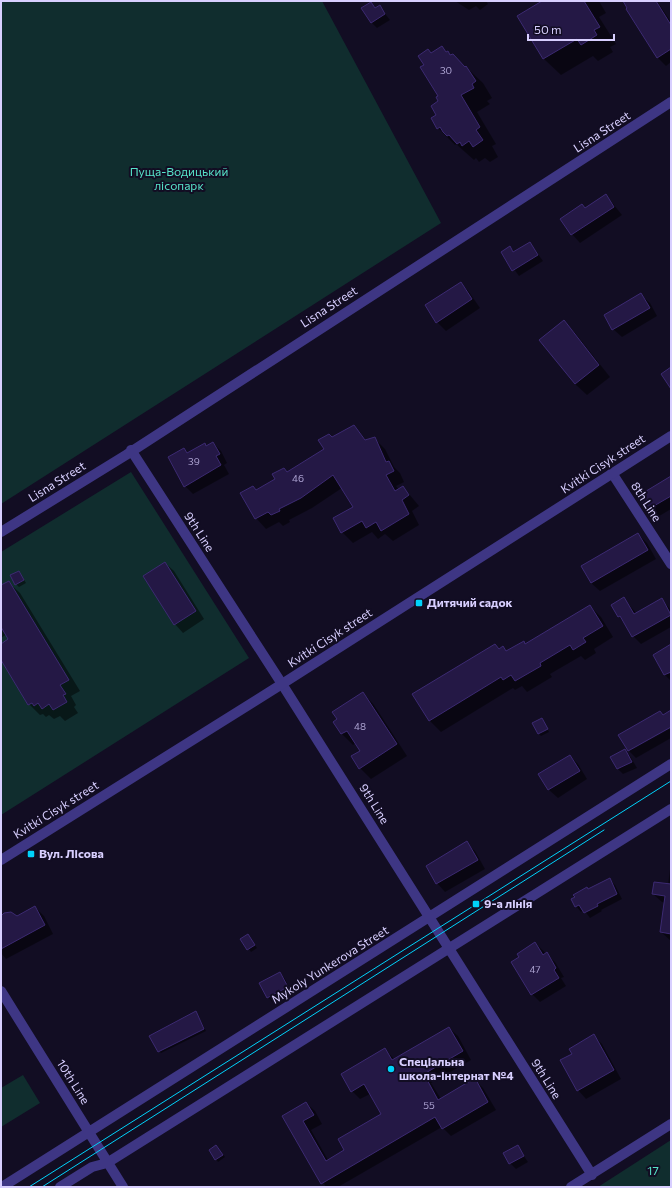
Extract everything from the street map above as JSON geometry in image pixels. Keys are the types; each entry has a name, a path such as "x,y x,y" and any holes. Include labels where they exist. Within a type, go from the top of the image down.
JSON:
{"street":[{"name":"Lisna Street","path":"1,532 131,450 671,102"},
{"name":"Kvitki Cisyk street","path":"1,860 282,684 671,436"},
{"name":"9th Line","path":"131,450 282,684 592,1175"},
{"name":"8th Line","path":"612,473 671,564"},
{"name":"Mykoly Yunkerova Street","path":"2,1187 671,764"},
{"path":"60,1187 92,1167 107,1163 671,809"},
{"name":"10th Line","path":"1,991 123,1187"},
{"path":"571,1187 671,1124"}],"green space":[{"name":"Пуща-Водицький лісопарк","path":"1,1 322,1 441,223 1,504"},
{"path":"131,472 249,658 1,815 1,552"},
{"path":"23,1075 40,1103 1,1127 1,1088"},
{"name":"17","path":"671,1140 671,1187 598,1187"}],"building":[{"path":"542,1 584,1 600,27 594,30 597,35 581,45 577,39 543,59 517,16"},
{"path":"623,1 656,1 671,25 671,49 657,58 626,9 627,8"},
{"path":"371,2 375,8 380,5 385,14 371,23 361,8"},
{"path":"442,46 446,52 448,51 450,55 453,54 465,67 466,66 476,81 472,84 474,88 461,95 480,127 476,130 483,140 473,147 469,141 462,146 460,142 457,144 449,135 447,136 443,132 440,127 437,129 431,118 436,115 431,106 438,101 436,97 438,96 420,67 424,65 418,56 428,49 431,53"},
{"path":"606,194 614,207 571,235 560,219 582,204 585,208"},
{"path":"530,242 538,255 512,271 501,252 510,246 513,252"},
{"path":"461,282 472,299 436,323 425,305"},
{"path":"641,293 650,308 612,330 604,315"},
{"path":"564,320 599,365 575,384 539,340"},
{"path":"671,367 671,389 661,374"},
{"path":"354,425 365,440 375,437 386,462 389,461 394,471 386,475 395,491 403,486 409,495 402,500 409,514 381,531 376,522 366,528 362,521 341,533 333,518 353,507 333,475 301,498 279,509 280,511 271,515 268,512 255,519 240,493 253,486 256,490 275,479 272,474 284,468 287,472 324,449 318,440 329,434 332,437"},
{"path":"213,442 220,454 216,456 221,465 184,487 168,457 184,448 187,453 205,443 206,446"},
{"path":"671,476 671,496 647,510 638,496"},
{"path":"638,533 648,550 591,583 581,566"},
{"path":"165,562 196,611 174,625 143,576"},
{"path":"19,571 24,580 15,585 10,575"},
{"path":"9,581 69,680 60,685 66,694 63,695 67,702 53,710 49,704 42,709 38,703 34,706 32,703 28,705 1,660 1,644 8,639 1,627 1,585"},
{"path":"624,597 634,614 662,598 671,615 632,637 620,616 618,617 611,605"},
{"path":"590,605 603,626 583,638 586,642 573,650 570,645 540,663 541,666 515,681 511,675 503,680 501,677 429,721 412,694 495,644 499,649 503,646 506,651 524,641 525,644"},
{"path":"671,644 671,672 664,675 653,655"},
{"path":"363,692 397,744 359,769 351,756 360,751 347,731 341,734 333,722 337,719 332,712"},
{"path":"671,710 671,727 628,751 618,735 660,711 663,715"},
{"path":"542,718 548,729 538,734 532,723"},
{"path":"625,749 632,762 617,769 610,757"},
{"path":"570,755 580,771 548,790 538,774"},
{"path":"467,841 478,860 436,884 426,866"},
{"path":"610,878 617,894 597,904 598,906 584,913 579,905 575,907 571,899 575,897 573,895 587,887 588,889"},
{"path":"654,882 671,884 671,934 660,932 665,896 652,894"},
{"path":"35,906 45,925 1,949 1,916 4,913 11,912 17,916"},
{"path":"248,934 255,945 247,950 240,939"},
{"path":"535,942 543,955 547,952 556,968 554,970 559,978 531,995 511,962 519,957 517,954"},
{"path":"280,972 288,987 267,998 259,983"},
{"path":"196,1011 204,1029 158,1052 149,1036"},
{"path":"449,1027 463,1051 424,1074 438,1100 475,1078 488,1102 442,1129 435,1117 321,1184 282,1116 306,1102 314,1115 303,1121 326,1161 344,1150 338,1139 381,1114 364,1084 351,1092 341,1074 385,1048 392,1060"},
{"path":"594,1034 614,1070 577,1091 560,1060 572,1054 569,1049"},
{"path":"216,1145 223,1155 215,1160 209,1150"},
{"path":"518,1145 524,1156 509,1164 503,1153"}],"tram line":[{"path":"29,1187 671,781"},
{"path":"42,1187 604,830"}],"place":[{"name":"Дитячий садок","path":"419,603"},
{"name":"Вул. Лісова","path":"31,854"},
{"name":"9-а лінія","path":"476,904"},
{"name":"Спеціальна школа-інтернат №4","path":"391,1069"}]}
